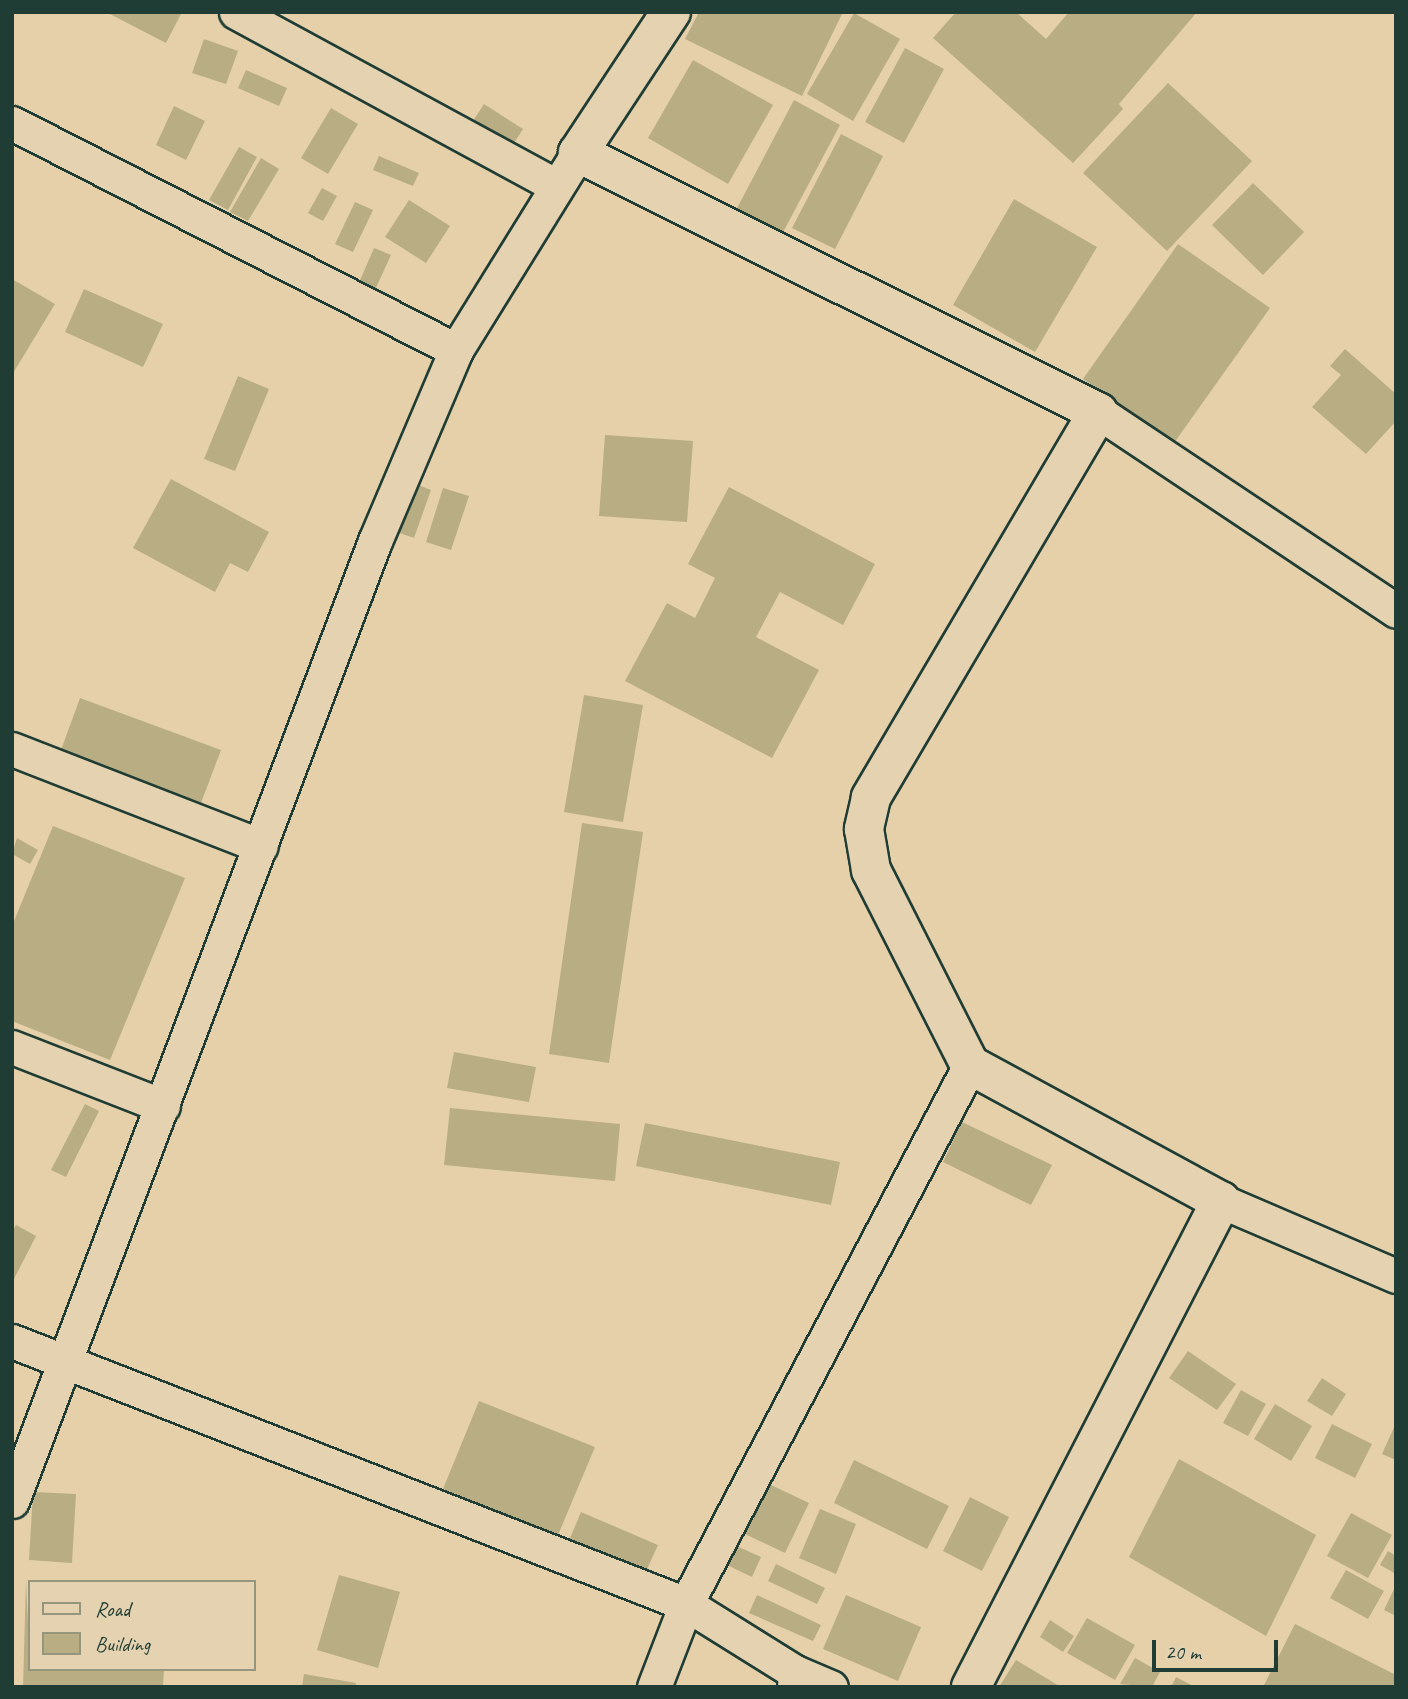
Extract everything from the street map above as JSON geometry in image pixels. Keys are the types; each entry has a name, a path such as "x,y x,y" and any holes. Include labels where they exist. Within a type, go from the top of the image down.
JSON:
{"main road":[{"path":"671,12 578,153 1098,412 871,798 866,819 871,870 970,1065 1221,1201 971,1687"}],"street":[{"path":"236,12 558,186"},
{"path":"12,123 457,349"},
{"path":"12,1501 375,541 457,349 578,153"},
{"path":"1098,412 1396,611"},
{"path":"12,749 261,846"},
{"path":"12,1047 163,1106"},
{"path":"654,1687 686,1604 970,1065"},
{"path":"1221,1201 1396,1276"},
{"path":"12,1341 686,1604 795,1679 831,1687"}],"building":[{"path":"106,12 182,12 166,43"},
{"path":"699,12 843,12 802,96 685,39"},
{"path":"956,12 1016,12 1046,39 1069,12 1197,12 1119,104 1123,109 1073,163 933,38"},
{"path":"854,13 900,39 853,121 807,94"},
{"path":"204,39 238,51 226,84 192,73"},
{"path":"905,48 944,69 904,143 865,122"},
{"path":"693,60 773,105 728,184 648,138"},
{"path":"246,70 287,88 279,106 238,88"},
{"path":"1168,83 1252,161 1167,251 1083,173"},
{"path":"794,100 840,125 781,236 735,212"},
{"path":"484,104 523,129 512,146 473,121"},
{"path":"174,106 205,121 186,160 156,145"},
{"path":"331,108 358,124 328,174 301,158"},
{"path":"841,134 883,156 835,249 792,228"},
{"path":"239,147 257,157 228,210 209,200"},
{"path":"379,156 419,173 413,186 373,170"},
{"path":"261,158 279,169 248,221 230,212"},
{"path":"1253,183 1304,232 1263,275 1212,225"},
{"path":"322,188 337,196 323,221 308,213"},
{"path":"1014,199 1097,247 1035,352 953,305"},
{"path":"409,200 450,226 426,263 385,237"},
{"path":"355,202 373,210 353,252 335,244"},
{"path":"1178,244 1270,308 1174,443 1083,379"},
{"path":"374,248 391,255 374,292 358,285"},
{"path":"12,279 55,304 12,375"},
{"path":"84,289 163,324 143,367 65,332"},
{"path":"1345,349 1396,394 1396,421 1366,454 1312,407 1341,375 1330,366"},
{"path":"238,376 269,389 235,471 204,459"},
{"path":"605,435 693,441 687,522 599,516"},
{"path":"171,479 269,532 248,572 230,563 215,592 133,548"},
{"path":"413,483 431,490 414,538 397,532"},
{"path":"729,487 875,564 843,625 780,592 756,637 819,670 772,758 625,681 667,603 695,618 715,578 688,564"},
{"path":"443,488 469,496 451,550 426,542"},
{"path":"584,695 643,705 623,822 564,812"},
{"path":"80,698 221,750 201,803 61,750"},
{"path":"582,823 643,832 609,1063 549,1054"},
{"path":"53,826 185,878 110,1060 12,1021 12,926"},
{"path":"17,838 38,850 30,864 12,854"},
{"path":"454,1052 536,1067 529,1102 447,1088"},
{"path":"85,1104 99,1111 66,1177 51,1170"},
{"path":"450,1108 620,1124 615,1181 444,1165"},
{"path":"962,1122 1052,1165 1031,1205 943,1162"},
{"path":"645,1123 840,1162 831,1205 636,1166"},
{"path":"16,1225 36,1236 12,1283 12,1232"},
{"path":"1188,1351 1236,1384 1217,1410 1169,1378"},
{"path":"1322,1378 1346,1394 1332,1416 1307,1401"},
{"path":"1241,1390 1266,1404 1248,1436 1223,1423"},
{"path":"479,1401 595,1447 558,1535 443,1489"},
{"path":"1275,1404 1312,1426 1291,1461 1254,1439"},
{"path":"1396,1423 1396,1460 1382,1454"},
{"path":"1332,1424 1372,1444 1355,1478 1315,1458"},
{"path":"1179,1459 1316,1535 1266,1636 1129,1557"},
{"path":"854,1460 949,1506 927,1549 834,1503"},
{"path":"769,1484 809,1503 785,1553 745,1534"},
{"path":"33,1492 76,1494 72,1563 29,1560"},
{"path":"970,1497 1009,1517 982,1571 943,1551"},
{"path":"820,1509 856,1524 836,1574 799,1558"},
{"path":"581,1512 658,1545 644,1576 568,1543"},
{"path":"1351,1513 1392,1535 1368,1578 1327,1556"},
{"path":"734,1545 761,1557 752,1577 725,1564"},
{"path":"1388,1551 1396,1556 1396,1574 1380,1565"},
{"path":"776,1564 825,1588 817,1604 768,1581"},
{"path":"1346,1570 1384,1591 1368,1619 1330,1598"},
{"path":"339,1575 400,1592 378,1668 317,1650"},
{"path":"26,1580 28,1671 164,1671 163,1687 23,1687"},
{"path":"1396,1585 1396,1616 1384,1610"},
{"path":"757,1595 821,1625 813,1641 749,1613"},
{"path":"846,1595 921,1627 898,1681 823,1649"},
{"path":"1087,1618 1135,1645 1115,1680 1067,1653"},
{"path":"1050,1620 1074,1636 1063,1652 1040,1637"},
{"path":"1295,1624 1396,1675 1396,1687 1263,1687"},
{"path":"1135,1658 1160,1672 1152,1687 1120,1684"},
{"path":"1016,1660 1061,1687 999,1687"},
{"path":"304,1674 356,1683 355,1687 302,1687"},
{"path":"1176,1677 1195,1687 1171,1687"}]}
